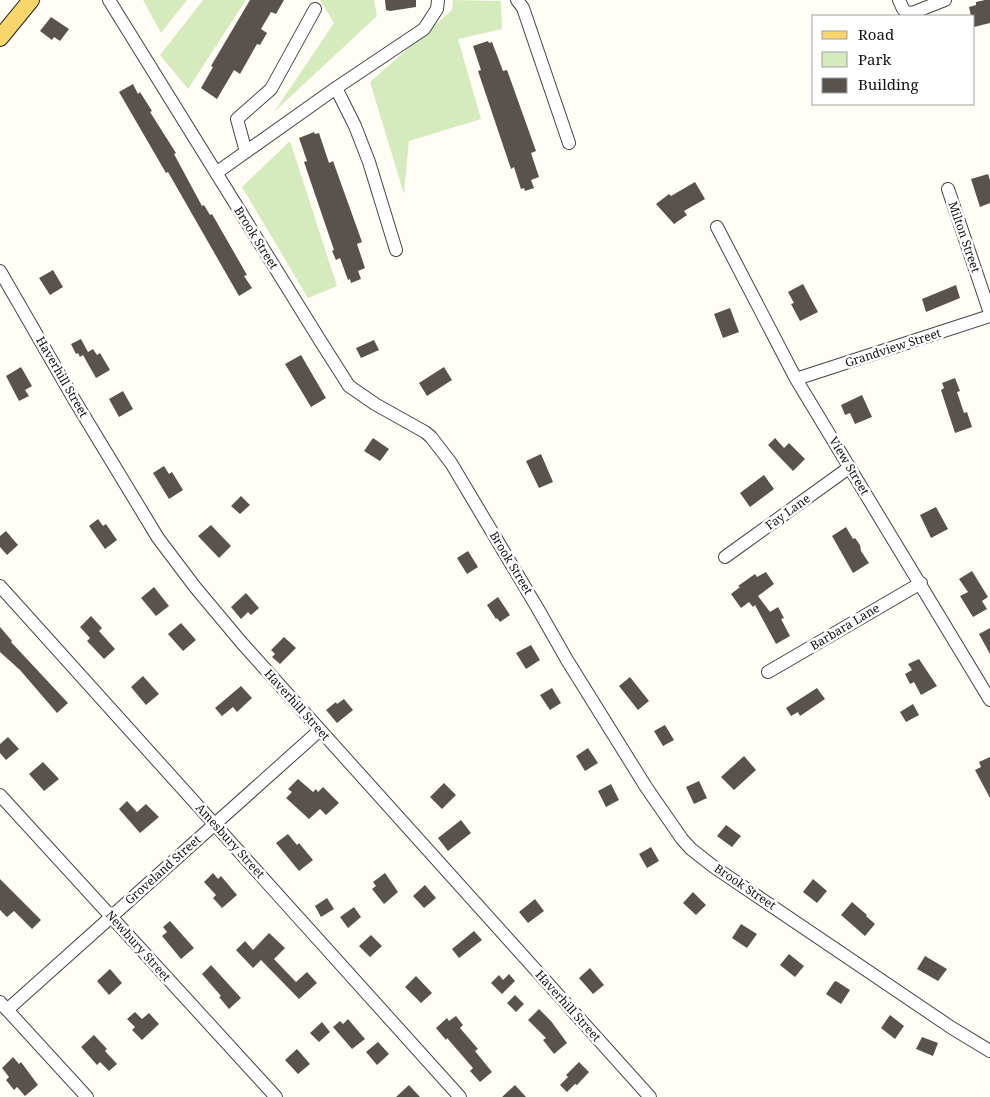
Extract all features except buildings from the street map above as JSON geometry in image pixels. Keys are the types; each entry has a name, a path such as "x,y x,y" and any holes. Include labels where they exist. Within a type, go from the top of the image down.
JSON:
{"main road":[{"path":"0,38 31,0"}],"street":[{"name":"Brook Street","path":"109,0 349,386 375,404 424,432 451,463 601,716 646,787 686,844 701,858 952,1028 990,1051"},
{"path":"216,173 336,88 424,29 437,9 438,0"},
{"path":"517,0 523,8 569,143"},
{"path":"901,4 906,12 912,13 945,0"},
{"path":"246,152 237,119 271,88 315,9"},
{"path":"336,88 355,126 369,162 396,250"},
{"name":"Milton Street","path":"948,189 990,314"},
{"name":"View Street","path":"717,227 796,379 921,582 990,700"},
{"name":"Haverhill Street","path":"0,271 75,401 158,538 195,587 241,642 650,1097"},
{"name":"Grandview Street","path":"796,379 990,314"},
{"name":"Fay Lane","path":"725,557 850,467"},
{"name":"Barbara Lane","path":"768,672 921,582"},
{"name":"Amesbury Street","path":"0,586 460,1097"},
{"name":"Groveland Street","path":"4,1006 111,917 320,730"},
{"name":"Newbury Street","path":"0,795 276,1097"},
{"path":"4,1006 87,1097"}],"green space":[{"path":"143,0 187,0 161,33"},
{"path":"203,0 246,0 188,89 160,55"},
{"path":"320,0 374,0 377,16 274,112 334,23"},
{"path":"453,0 501,1 502,29 458,39 481,119 409,141 404,194 370,82 452,10"},
{"path":"290,141 337,286 308,298 242,187"}]}
